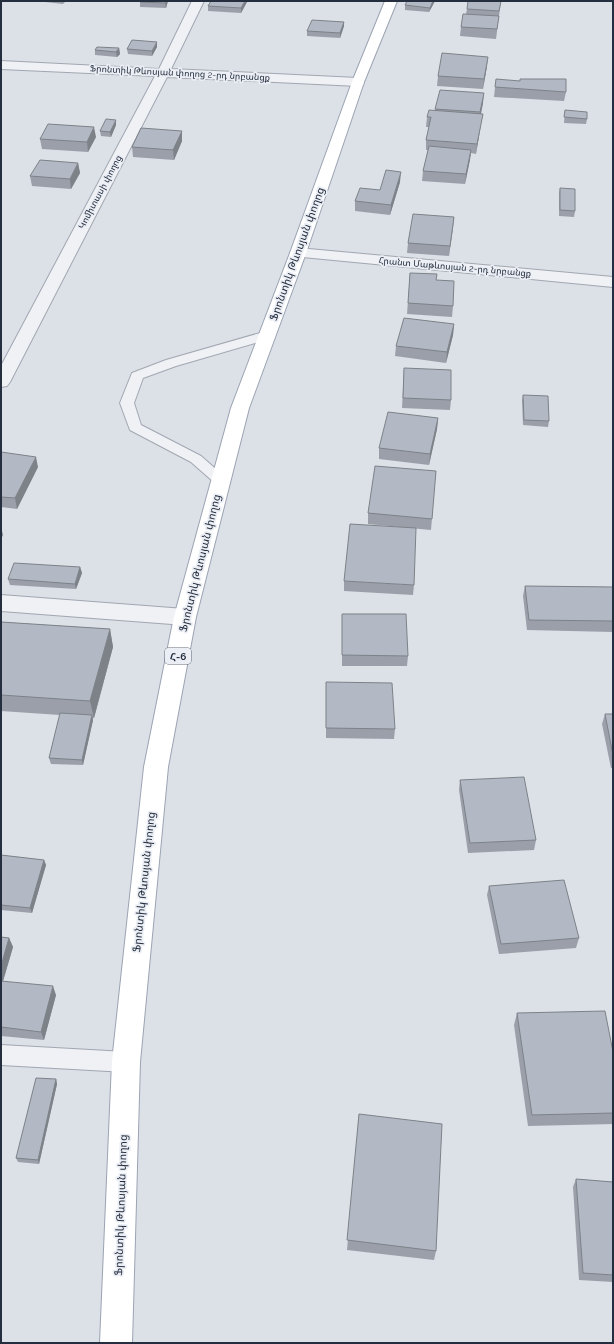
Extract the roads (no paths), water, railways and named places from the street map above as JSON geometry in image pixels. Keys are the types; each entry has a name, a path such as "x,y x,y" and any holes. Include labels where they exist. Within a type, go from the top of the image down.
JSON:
{"main road":[{"name":"Ֆրոնտիկ Թևոսյան փողոց","path":"116,1343 126,1062 156,767 185,617 240,408 298,253 358,82 391,1"}],"street":[{"name":"Կոմիտասի փողոց","path":"1,382 163,73 198,1"},
{"name":"Ֆրոնտիկ Թևոսյան փողոց 2-րդ նրբանցք","path":"1,65 358,82"},
{"name":"Հրանտ Մաթևոսյան 2-րդ նրբանցք","path":"298,253 613,282"},
{"path":"1,603 185,617"}],"lane":[{"path":"221,481 196,459 135,427 127,403 137,376 171,362 267,335"},
{"path":"1,1056 126,1062"}]}
